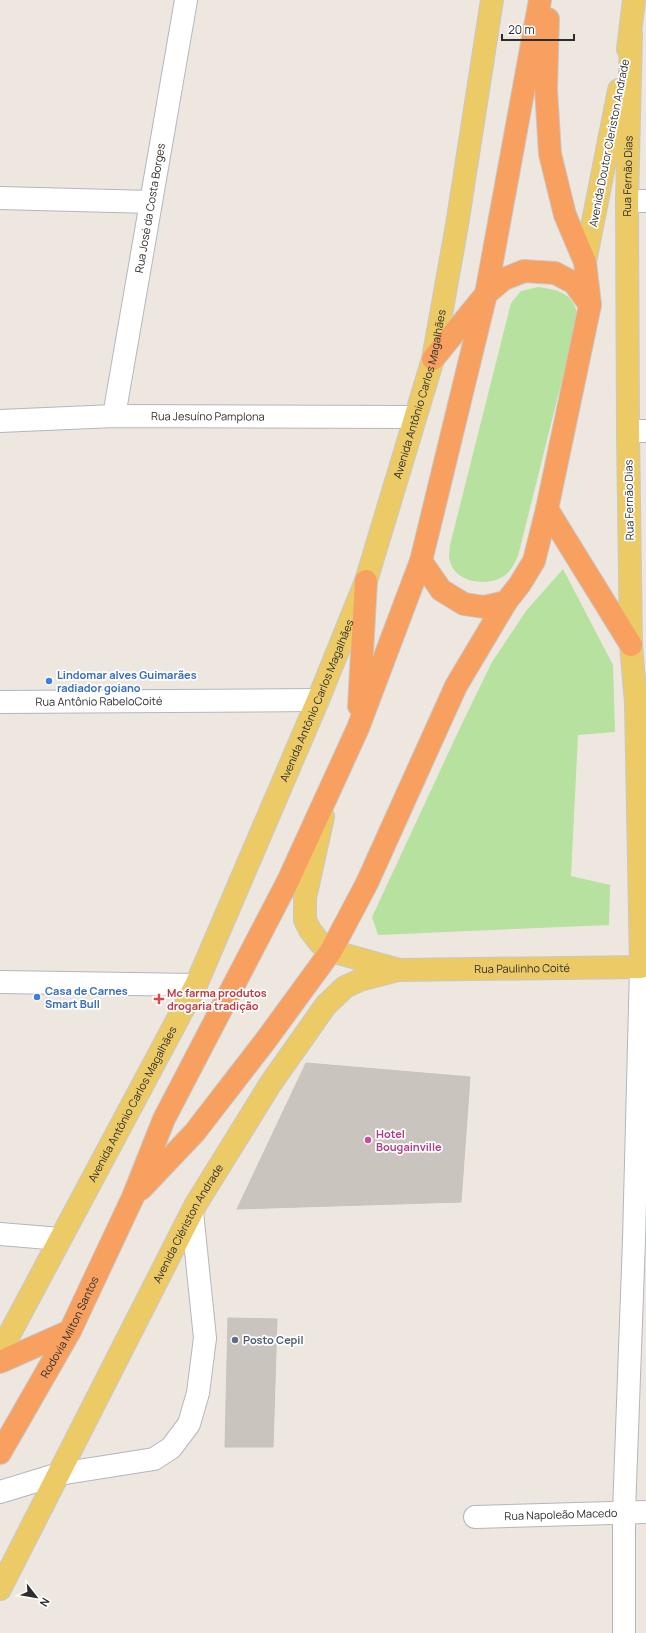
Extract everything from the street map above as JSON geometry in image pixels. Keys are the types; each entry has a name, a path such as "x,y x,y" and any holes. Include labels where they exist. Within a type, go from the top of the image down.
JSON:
{"highway":[{"path":"133,1197 164,1119 288,881 358,728 421,561 486,294 540,0"},
{"path":"133,1197 195,1132 266,1040 331,951 367,883 456,686 506,602 520,584 534,561 547,509 590,305 585,262 565,215 550,154 546,89 548,0"},
{"path":"433,359 486,294 504,279 524,271 555,273 574,283 590,305"},
{"path":"547,509 632,645"},
{"path":"421,561 441,590 464,604 484,607 506,602"},
{"path":"358,728 366,581"},
{"name":"Rodovia Milton Santos","path":"0,1453 70,1331 133,1197"},
{"path":"0,1362 70,1331"}],"main road":[{"name":"Avenida Antônio Carlos Magalhães","path":"0,1352 196,984 318,700 366,581 433,359 458,217 492,0"},
{"name":"Avenida Doutor Cleriston Andrade","path":"585,262 631,34 634,0"},
{"name":"Rua Fernão Dias","path":"631,34 637,201 637,431 632,645 641,703 643,967"},
{"path":"328,794 304,898 305,920 310,930 320,943 331,951 398,970"},
{"name":"Rua Paulinho Coité","path":"398,970 643,967"},
{"name":"Avenida Clériston Andrade","path":"0,1589 192,1212 271,1083 326,1005 345,986 360,980 398,970"}],"street":[{"name":"Rua José da Costa Borges","path":"114,416 186,0"},
{"path":"0,198 151,202"},
{"name":"Rua Jesuíno Pamplona","path":"0,421 114,416 415,417"},
{"name":"Rua Antônio RabeloCoité","path":"0,702 318,700"},
{"path":"624,1633 624,1512 640,1240 643,967"},
{"path":"0,982 196,984"},
{"path":"0,1492 59,1474 154,1459 171,1448 188,1424 198,1393 205,1338 192,1212"},
{"path":"0,1234 60,1239"},
{"name":"Rua Napoleão Macedo","path":"475,1517 646,1512"}],"green space":[{"path":"538,287 560,292 566,295 574,304 577,320 518,556 514,565 504,576 490,581 473,581 458,574 453,568 449,557 450,545 511,303 521,291"},
{"path":"563,569 613,665 615,732 578,735 571,876 610,885 609,925 378,935 372,917 492,662 526,611"}],"building":[{"name":"Hotel Bougainville","path":"306,1063 470,1077 461,1202 237,1209"},
{"path":"228,1318 277,1319 273,1447 225,1447"}],"place":[{"name":"Lindomar alves Guimarães radiador goiano","path":"49,681"},
{"name":"Casa de Carnes Smart Bull","path":"37,997"},
{"name":"Mc farma produtos drogaria tradição","path":"159,999"},
{"name":"Hotel Bougainville","path":"368,1140"},
{"name":"Posto Cepil","path":"235,1340"}]}
